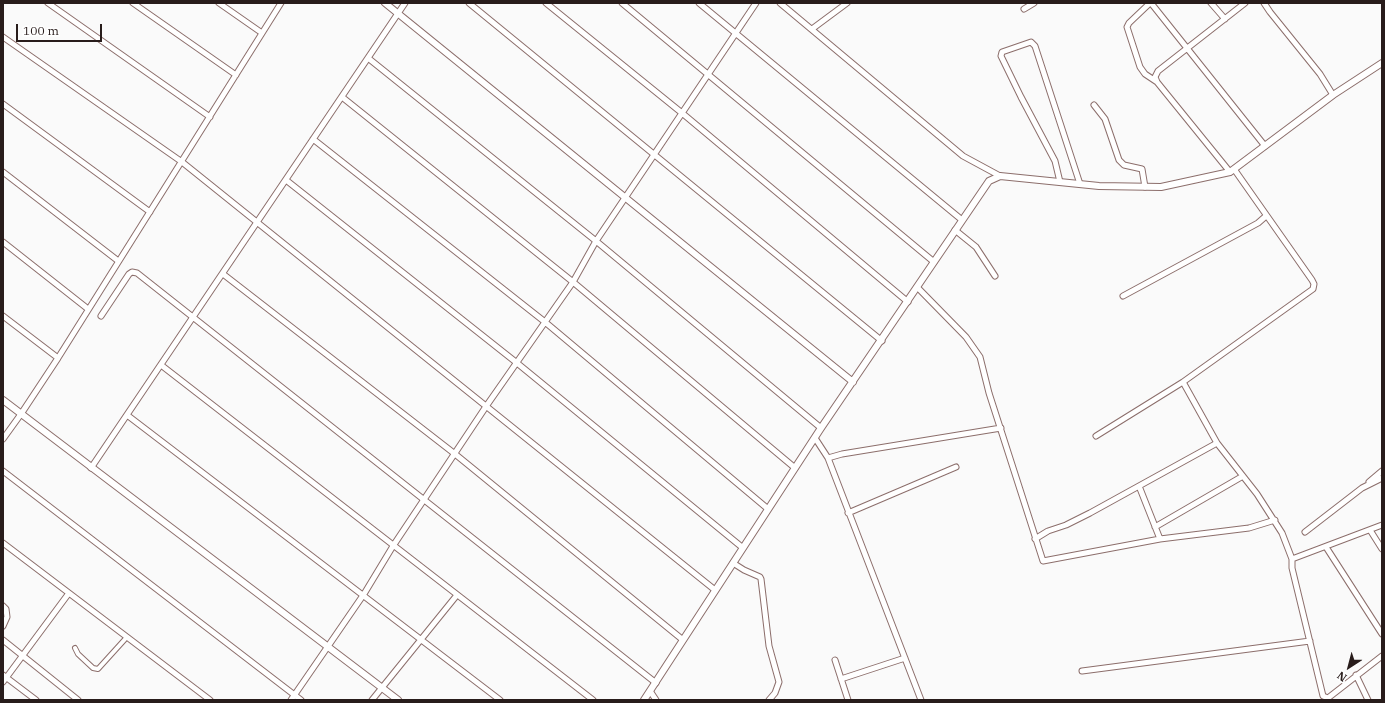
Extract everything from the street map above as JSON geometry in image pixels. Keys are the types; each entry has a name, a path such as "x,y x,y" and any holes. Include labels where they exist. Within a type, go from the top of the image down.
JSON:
{"street":[{"path":"48,3 210,117"},
{"path":"132,3 236,75"},
{"path":"219,3 262,33"},
{"path":"3,439 22,414 58,358 118,260 182,162 281,3"},
{"path":"385,3 853,382"},
{"path":"91,468 405,3"},
{"path":"469,3 882,341"},
{"path":"546,3 682,113 908,302"},
{"path":"622,3 934,262"},
{"path":"699,3 962,220"},
{"path":"293,698 364,594 393,546 424,502 487,405 573,282 596,241 626,199 756,3"},
{"path":"780,3 812,28 963,156 979,166 1000,176 1080,184 1161,187 1232,170 1334,95 1382,63"},
{"path":"812,28 847,3"},
{"path":"1024,9 1034,3"},
{"path":"1096,436 1183,382 1312,289 1314,284 1232,170 1157,82 1145,74 1140,67 1127,27 1129,23 1151,3 1189,48 1266,146"},
{"path":"1211,3 1225,19"},
{"path":"1157,82 1155,77 1158,71 1245,3"},
{"path":"1264,3 1320,74 1334,95"},
{"path":"3,37 182,162 487,405 715,590"},
{"path":"1060,182 1055,161 1001,56 1002,52 1031,42 1035,46 1080,184"},
{"path":"368,58 596,241 821,428"},
{"path":"342,97 573,282 795,468"},
{"path":"3,104 150,212"},
{"path":"1094,105 1105,119 1119,160 1124,165 1142,169 1144,187"},
{"path":"313,139 544,322 768,509"},
{"path":"3,172 118,260"},
{"path":"644,700 821,428 882,341 985,185 989,181 1000,176"},
{"path":"286,180 517,363 743,548"},
{"path":"1123,296 1258,223 1266,216"},
{"path":"955,230 976,247 995,276"},
{"path":"3,242 88,309"},
{"path":"101,316 129,274 132,272 137,274 424,502 656,683"},
{"path":"223,274 455,454 683,640"},
{"path":"917,287 962,332 977,353 1043,561 1160,539 1249,528 1275,520"},
{"path":"3,316 58,358"},
{"path":"161,365 456,596 593,700"},
{"path":"1183,382 1217,443 1275,520 1282,533 1292,559 1292,568 1323,696 1328,698 1382,656"},
{"path":"3,400 398,700"},
{"path":"128,415 364,594 500,700"},
{"path":"828,458 842,454 1000,428"},
{"path":"815,438 828,458 848,513 922,700"},
{"path":"1035,539 1048,531 1066,525 1217,443"},
{"path":"848,513 956,467"},
{"path":"3,471 293,698 301,700"},
{"path":"1305,532 1382,471"},
{"path":"1155,527 1243,476"},
{"path":"1362,488 1382,478"},
{"path":"1139,486 1160,539"},
{"path":"1292,559 1382,525"},
{"path":"1370,530 1382,549"},
{"path":"3,543 210,700"},
{"path":"1326,547 1382,634"},
{"path":"733,563 760,577 761,579 769,646 778,682 776,693 769,700"},
{"path":"36,700 4,678 23,657 69,593"},
{"path":"372,700 456,596"},
{"path":"3,606 6,609 7,616 3,626"},
{"path":"75,648 78,654 93,668 98,669 127,638"},
{"path":"3,640 78,700"},
{"path":"1082,671 1310,640"},
{"path":"841,679 905,658"},
{"path":"835,660 848,700"},
{"path":"1356,675 1368,700"},
{"path":"650,691 656,700"}]}
